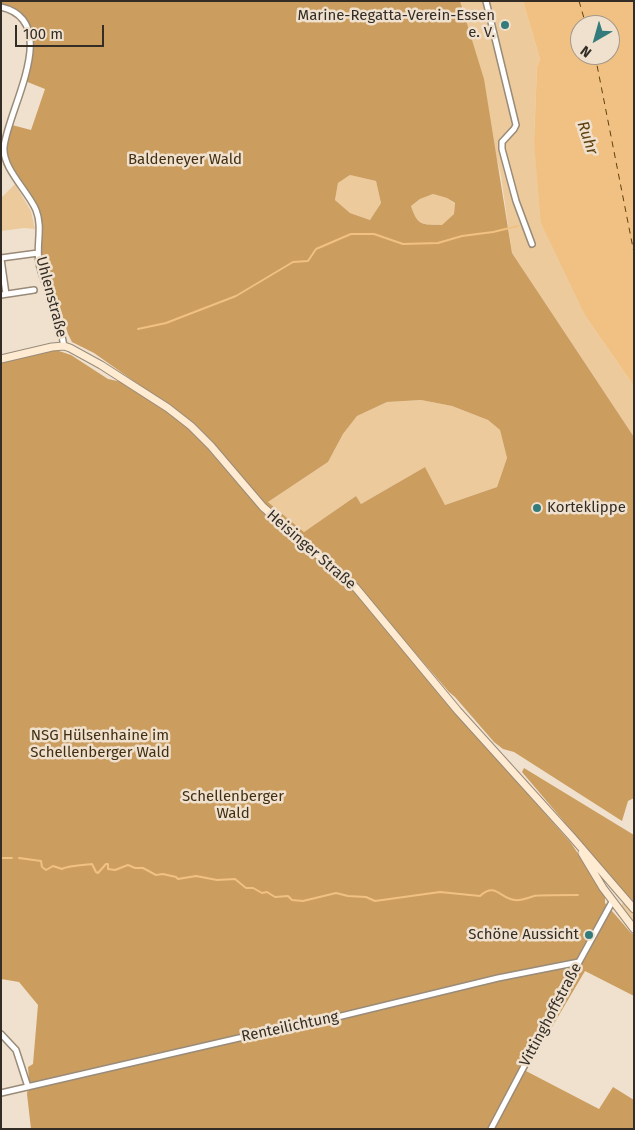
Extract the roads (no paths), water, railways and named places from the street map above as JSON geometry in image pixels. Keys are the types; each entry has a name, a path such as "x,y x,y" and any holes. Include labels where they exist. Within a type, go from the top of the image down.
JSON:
{"main road":[{"path":"1,359 64,346"},
{"name":"Heisinger Straße","path":"64,346 101,364 168,408 191,426 211,446 263,507 356,588 458,711 634,909"},
{"name":"Heisinger Straße","path":"572,837 612,902 634,929"},
{"path":"612,902 620,894"}],"street":[{"path":"486,1 516,125 502,142 502,149 516,201 532,244"},
{"name":"Uhlenstraße","path":"1,7 11,9 21,16 26,22 30,33 31,47 4,149 5,158 37,212 40,226 38,253 40,269 58,318 64,346"},
{"path":"34,290 4,295 1,258 38,253"},
{"name":"Vittinghoffstraße","path":"491,1129 612,902"},
{"name":"Renteilichtung","path":"1,1093 239,1038 292,1028 498,978 579,962"},
{"path":"1,1034 16,1050 28,1087"}],"water":[{"name":"Ruhr","path":"523,1 634,1 634,386 586,317 541,223 534,142 537,67 540,59"}],"waterway":[{"path":"138,329 166,323 236,296 293,262 308,261 316,249 351,234 374,234 403,244 438,243 462,236 493,232 518,226"},
{"path":"1,858 12,858"},
{"path":"19,858 41,861 42,867 46,870 53,866 62,869 92,864 98,873 108,864 108,869 115,870 128,865 135,868 143,868 156,875 163,874 178,879 196,876 217,880 235,879 246,888 253,888 262,893 267,892 275,897 288,896 292,900 303,901 336,893 366,897 375,901 440,892 480,896 490,890 510,899 518,900 534,896 578,895"}],"place":[{"name":"Marine-Regatta-Verein-Essen e. V.","path":"505,25"},
{"name":"Korteklippe","path":"537,508"},
{"name":"Schöne Aussicht","path":"589,935"}],"park label":[{"name":"Baldeneyer Wald","path":"185,160"},
{"name":"NSG Hülsenhaine im Schellenberger Wald","path":"100,744"},
{"name":"Schellenberger Wald","path":"233,806"}]}
